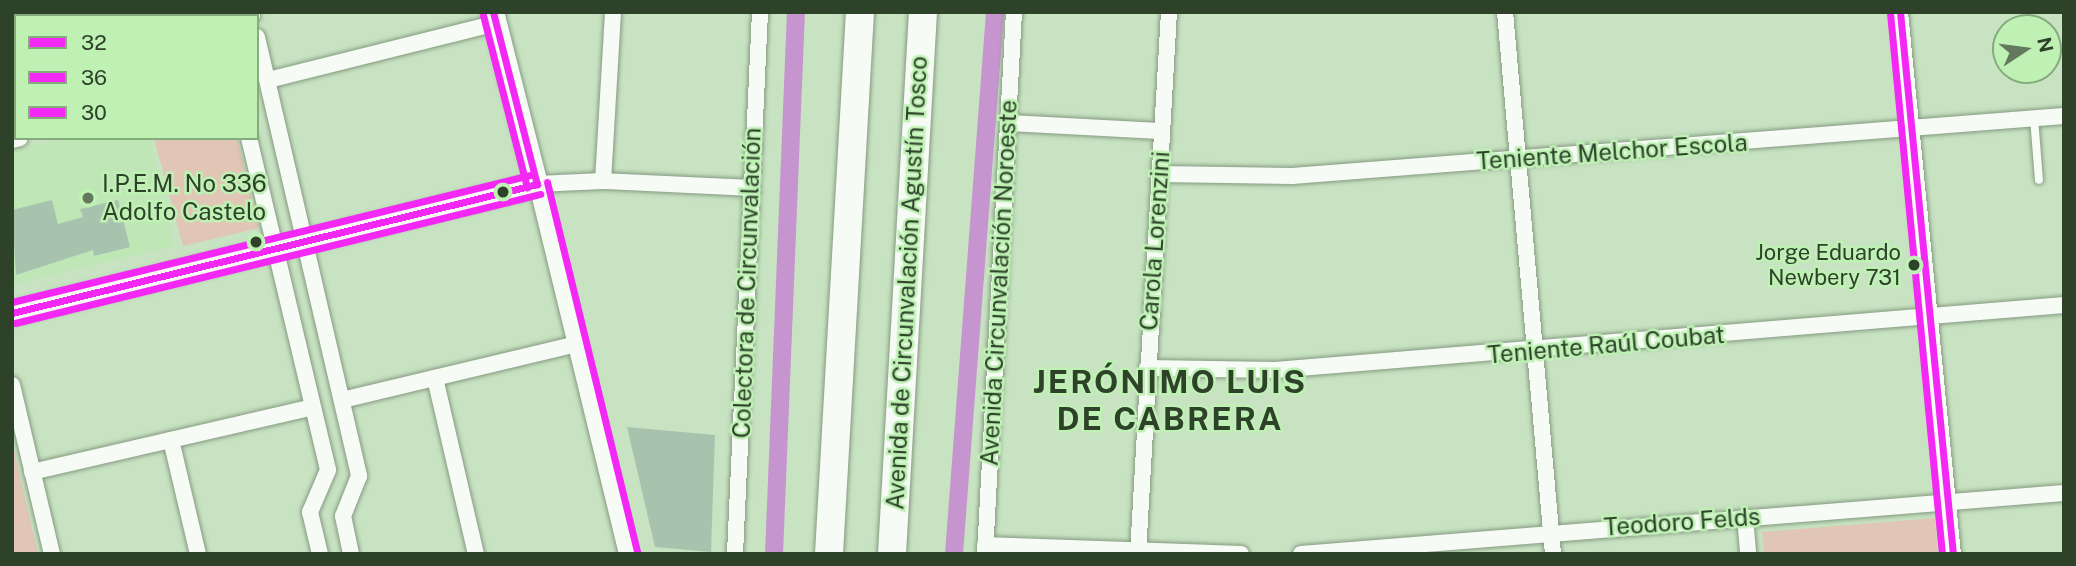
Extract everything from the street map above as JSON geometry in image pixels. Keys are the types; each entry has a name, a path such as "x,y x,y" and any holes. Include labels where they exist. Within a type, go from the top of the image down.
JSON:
{"highway":[{"name":"Avenida de Circunvalación Agustín Tosco","path":"892,554 923,12"},
{"path":"829,554 857,21"}],"main road":[{"path":"12,313 537,184 495,18"}],"street":[{"path":"603,181 613,12"},
{"name":"Colectora de Circunvalación","path":"736,554 750,188 760,12"},
{"name":"Avenida Circunvalación Noroeste","path":"985,549 1014,12"},
{"name":"Carola Lorenzini","path":"1138,553 1169,12"},
{"path":"1505,12 1553,554"},
{"path":"1900,12 1953,554"},
{"path":"268,80 495,18"},
{"path":"259,45 359,476 343,516 351,554"},
{"name":"Teniente Melchor Escola","path":"1159,174 1264,177 2064,116"},
{"path":"1008,123 1161,131"},
{"path":"249,140 328,470 310,512 320,554"},
{"path":"628,554 537,184 603,181 750,188"},
{"name":"Teniente Raúl Coubat","path":"1147,368 1275,370 1534,351 2064,305"},
{"path":"342,400 577,344"},
{"path":"435,378 476,554"},
{"path":"12,385 52,554"},
{"path":"32,472 313,407"},
{"path":"171,440 198,554"},
{"name":"Teodoro Felds","path":"1301,554 1551,532 2064,494"},
{"path":"1745,517 1748,554"},
{"path":"985,549 1241,554"}],"lane":[{"path":"2034,118 2039,180"}],"shaded area":[{"name":"I.P.E.M. No 336 Adolfo Castelo","path":"59,140 149,140 174,246 12,284 12,151"},
{"path":"155,140 237,140 259,228 183,246"},
{"path":"12,442 38,554 12,554"},
{"path":"1935,518 1938,554 1764,554 1762,532"}],"building":[{"path":"52,200 58,224 83,217 80,209 118,200 130,247 94,256 93,250 16,275 12,210"},
{"path":"627,427 715,435 711,552 655,547"}],"waterway":[{"path":"774,554 796,12"},
{"path":"954,554 995,12"}],"transit line":[{"name":"32","path":"493,12 537,184"},
{"name":"32","path":"1900,12 1953,554"},
{"name":"36","path":"1890,13 1942,554"},
{"name":"36","path":"483,15 527,187"},
{"name":"30","path":"12,302 534,174"},
{"name":"30","path":"547,182 637,552"},
{"name":"32","path":"12,313 537,184"},
{"name":"36","path":"15,323 540,194"}],"place":[{"name":"I.P.E.M. No 336 Adolfo Castelo","path":"88,198"},
{"name":"Jorge Eduardo Newbery 731","path":"1914,265"}],"district":[{"name":"JERÓNIMO LUIS DE CABRERA","path":"1170,402"}]}
